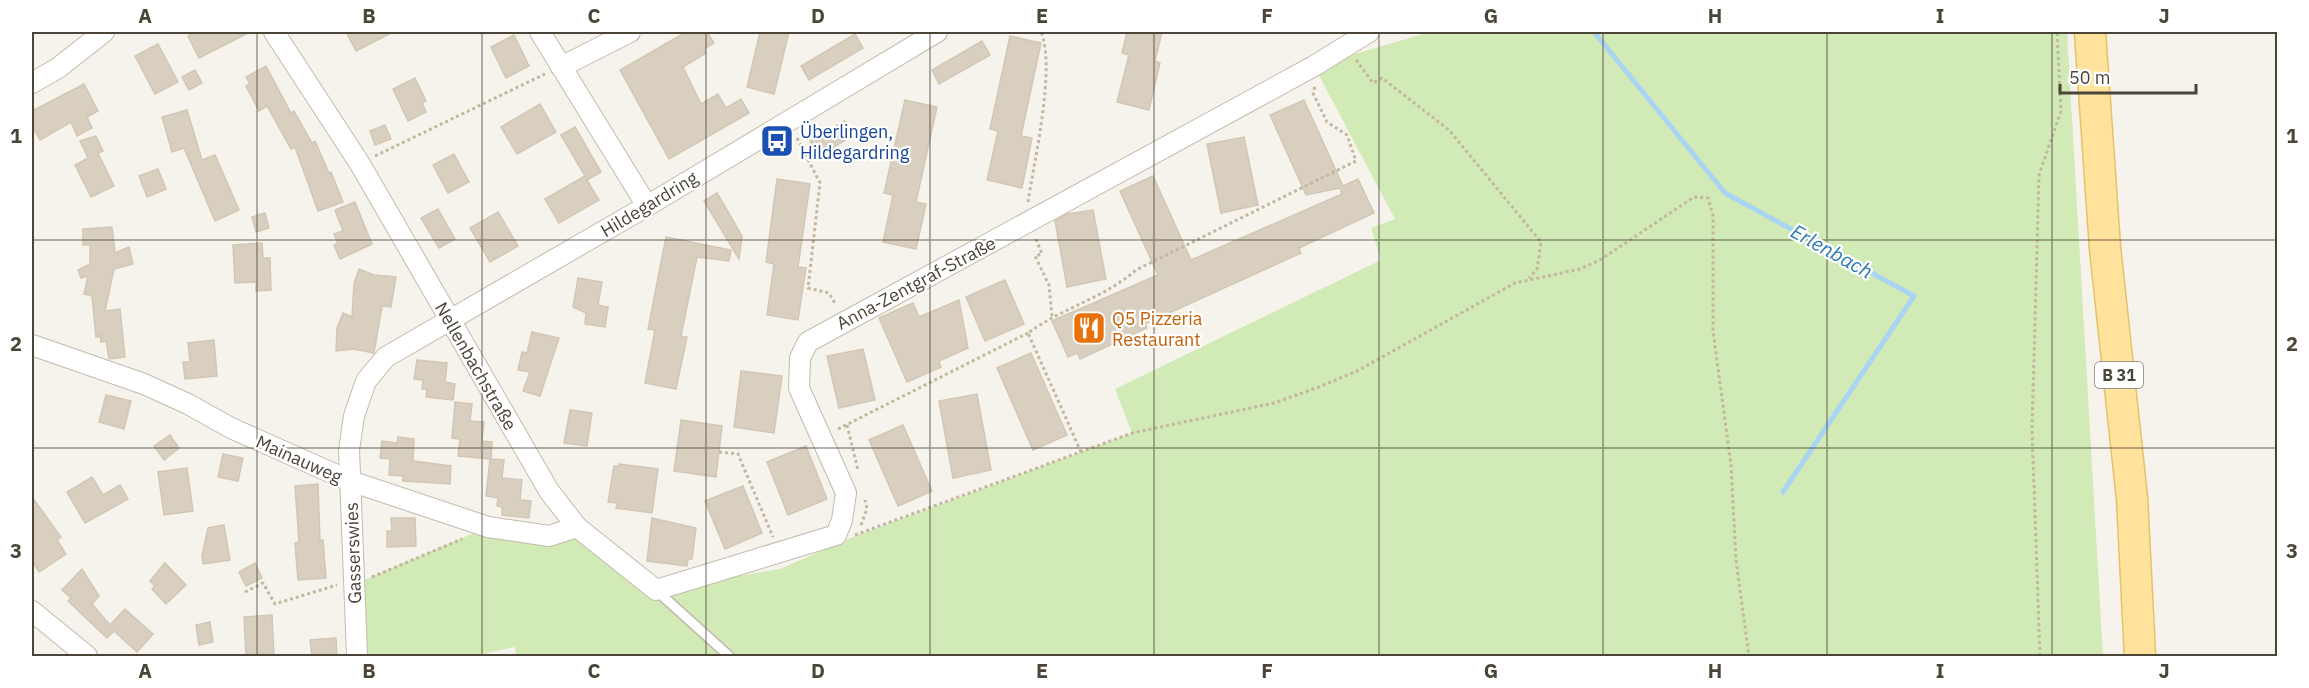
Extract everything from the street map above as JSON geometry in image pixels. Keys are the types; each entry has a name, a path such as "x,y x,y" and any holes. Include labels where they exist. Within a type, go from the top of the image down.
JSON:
{"main road":[{"name":"B 31","path":"2090,32 2105,248 2132,498 2139,657"}],"street":[{"path":"32,83 58,68 104,32"},
{"name":"Nellenbachstraße","path":"274,32 360,164 549,491 577,527 657,590"},
{"path":"540,32 647,206"},
{"path":"561,67 630,32"},
{"name":"Hildegardring","path":"366,381 386,357 448,319 647,206 937,32"},
{"name":"Anna-Zentgraf-Straße","path":"836,535 842,519 846,493 799,388 798,367 808,342 885,298 1030,232 1346,48 1369,32"},
{"name":"Mainauweg","path":"32,345 144,384 188,404 231,429 350,481 488,527 549,536 577,527"},
{"name":"Gasserswies","path":"357,657 349,450 354,416 366,381"},
{"path":"657,590 836,535"},
{"path":"32,612 87,657"}],"lane":[{"name":"Nellenbachstraße","path":"657,590 729,657"}],"path":[{"path":"1041,32 1046,53 1030,232 1042,254 1035,256 1048,285 1052,316"},
{"path":"2040,657 2032,430 2039,175 2061,111 2057,32"},
{"path":"1346,48 1373,83 1382,78 1449,130 1541,242 1537,269 1528,280"},
{"path":"847,425 1028,333 1052,316 1119,285 1136,270 1356,161 1347,135 1327,122 1313,93 1316,80 1314,66"},
{"path":"360,164 561,67"},
{"path":"789,120 820,183 808,288 829,293"},
{"path":"836,535 858,535 1132,433 1274,403 1319,387 1357,371 1515,283 1580,269 1600,260 1694,197 1708,198 1713,215 1713,332 1731,465 1736,560 1749,657"},
{"path":"1028,333 1081,452"},
{"path":"719,452 738,454 779,554"},
{"path":"244,592 263,583 275,604 344,583 355,584 488,527"}],"green space":[{"path":"1430,32 2067,32 2103,656 516,656 515,647 473,656 357,656 355,584 488,527 577,527 657,590 780,569 858,535 1132,433 1115,389 1381,260 1371,228 1395,219 1314,66"}],"building":[{"path":"196,32 250,32 199,58 188,36"},
{"path":"346,32 393,32 356,51"},
{"path":"686,32 707,32 714,43 704,49 706,53 683,67 701,104 718,94 726,108 741,99 749,113 669,159 620,70"},
{"path":"760,32 789,32 774,94 747,87"},
{"path":"1127,32 1162,32 1155,61 1160,63 1149,110 1117,102 1129,55 1122,53"},
{"path":"855,34 863,48 809,80 801,66"},
{"path":"514,35 529,66 506,78 491,47"},
{"path":"1010,36 1041,43 1021,136 1032,138 1022,188 987,180 998,131 990,129"},
{"path":"982,41 990,55 939,84 932,70"},
{"path":"158,44 178,82 155,94 135,56"},
{"path":"266,66 291,113 294,111 312,143 315,141 343,202 318,211 295,147 291,149 267,106 259,111 246,86 250,84 246,77"},
{"path":"195,70 202,83 189,90 182,77"},
{"path":"415,78 426,101 422,103 426,112 408,121 393,89"},
{"path":"84,84 98,111 87,117 92,128 77,136 71,122 40,140 32,126 32,111"},
{"path":"905,100 937,107 916,202 926,204 916,249 883,242 893,195 884,193"},
{"path":"1304,100 1343,186 1358,179 1374,213 1299,248 1301,253 1145,324 1147,328 1080,359 1077,353 1068,357 1052,321 1158,275 1120,191 1153,176 1191,260 1342,194 1340,188 1306,195 1270,115"},
{"path":"540,104 556,132 517,154 501,127"},
{"path":"187,110 202,160 215,155 239,210 215,221 184,148 172,152 162,117"},
{"path":"845,121 854,135 819,156 810,141"},
{"path":"385,125 391,139 375,145 370,131"},
{"path":"575,127 601,172 587,180 599,200 559,223 545,199 585,176 561,135"},
{"path":"96,136 103,151 98,153 114,186 91,197 75,165 88,158 80,141"},
{"path":"1244,137 1258,205 1221,213 1207,144"},
{"path":"454,154 469,182 448,193 433,165"},
{"path":"158,169 166,189 147,197 139,176"},
{"path":"777,179 810,184 798,267 806,268 798,320 767,315 774,264 766,262"},
{"path":"717,193 742,236 739,259 704,201"},
{"path":"355,202 372,244 340,259 334,245 338,243 334,234 343,231 335,210"},
{"path":"438,209 455,239 439,248 421,218"},
{"path":"1093,210 1106,279 1067,287 1055,221 1067,214"},
{"path":"498,212 518,246 490,262 470,228"},
{"path":"265,213 269,228 256,232 252,217"},
{"path":"112,227 115,253 129,247 133,264 114,269 105,311 120,309 125,357 109,359 106,341 101,342 100,333 100,337 96,337 92,296 84,294 88,276 81,278 78,270 90,264 90,245 83,245 83,229"},
{"path":"666,237 731,250 729,261 697,257 681,336 687,337 676,389 645,383 655,330 648,329"},
{"path":"262,243 263,258 270,258 271,290 256,291 256,282 235,283 233,245"},
{"path":"359,269 374,275 396,277 391,307 382,306 374,353 354,349 336,351 337,328 343,313 352,317 354,284"},
{"path":"578,278 602,282 598,305 608,307 605,327 585,324 586,313 573,307"},
{"path":"1005,280 1024,324 985,341 966,297"},
{"path":"959,300 968,348 939,361 941,367 907,382 879,318 913,303 919,317"},
{"path":"532,332 559,338 540,396 523,391 530,372 518,370 522,352 527,353"},
{"path":"214,340 217,376 185,379 183,362 190,362 188,343"},
{"path":"863,349 875,400 839,408 827,356"},
{"path":"1031,353 1067,435 1033,450 997,368"},
{"path":"417,360 447,363 445,382 455,384 453,400 426,397 427,389 422,389 423,380 414,379"},
{"path":"741,371 782,376 774,433 734,427"},
{"path":"977,394 991,470 953,478 939,401"},
{"path":"106,395 131,401 124,429 99,422"},
{"path":"455,402 472,404 470,421 484,422 482,441 492,442 491,459 504,460 502,478 522,480 520,500 531,501 529,518 502,515 502,507 497,506 498,498 486,496 490,459 458,456 460,439 452,438"},
{"path":"570,410 592,413 587,446 564,443"},
{"path":"681,420 722,426 716,477 674,471"},
{"path":"903,425 932,491 898,506 869,440"},
{"path":"170,435 179,448 164,460 154,446"},
{"path":"398,437 414,439 413,461 451,466 450,484 403,481 403,476 389,475 390,459 380,458 382,441 397,443"},
{"path":"806,446 827,499 788,515 767,462"},
{"path":"223,454 243,458 238,481 218,477"},
{"path":"619,464 658,469 652,513 616,508 617,503 608,502 614,466 619,466"},
{"path":"187,468 193,511 164,515 158,472"},
{"path":"92,477 103,495 120,485 128,499 85,523 67,492"},
{"path":"318,484 320,541 323,540 326,578 298,580 295,543 299,542 295,486"},
{"path":"743,486 762,533 725,549 705,501"},
{"path":"32,497 61,537 57,540 66,554 39,572 32,561"},
{"path":"391,518 415,518 416,546 387,547 387,531 392,531"},
{"path":"652,518 696,528 692,559 688,559 687,566 647,561"},
{"path":"224,525 230,560 203,564 202,556 208,528"},
{"path":"165,563 186,585 166,604 152,589 155,586 150,581"},
{"path":"255,563 262,578 246,586 239,572"},
{"path":"82,569 99,596 92,604 110,625 125,609 153,634 137,652 114,631 107,638 68,601 71,598 62,590"},
{"path":"272,615 274,657 246,655 244,617"},
{"path":"210,622 213,642 199,645 196,625"},
{"path":"336,638 337,657 312,657 310,640"}],"waterway":[{"name":"Erlenbach","path":"1594,32 1725,193 1914,296 1783,492"}],"place":[{"name":"Überlingen, Hildegardring","path":"777,141"},
{"name":"Q5 Pizzeria Restaurant","path":"1089,328"}]}
